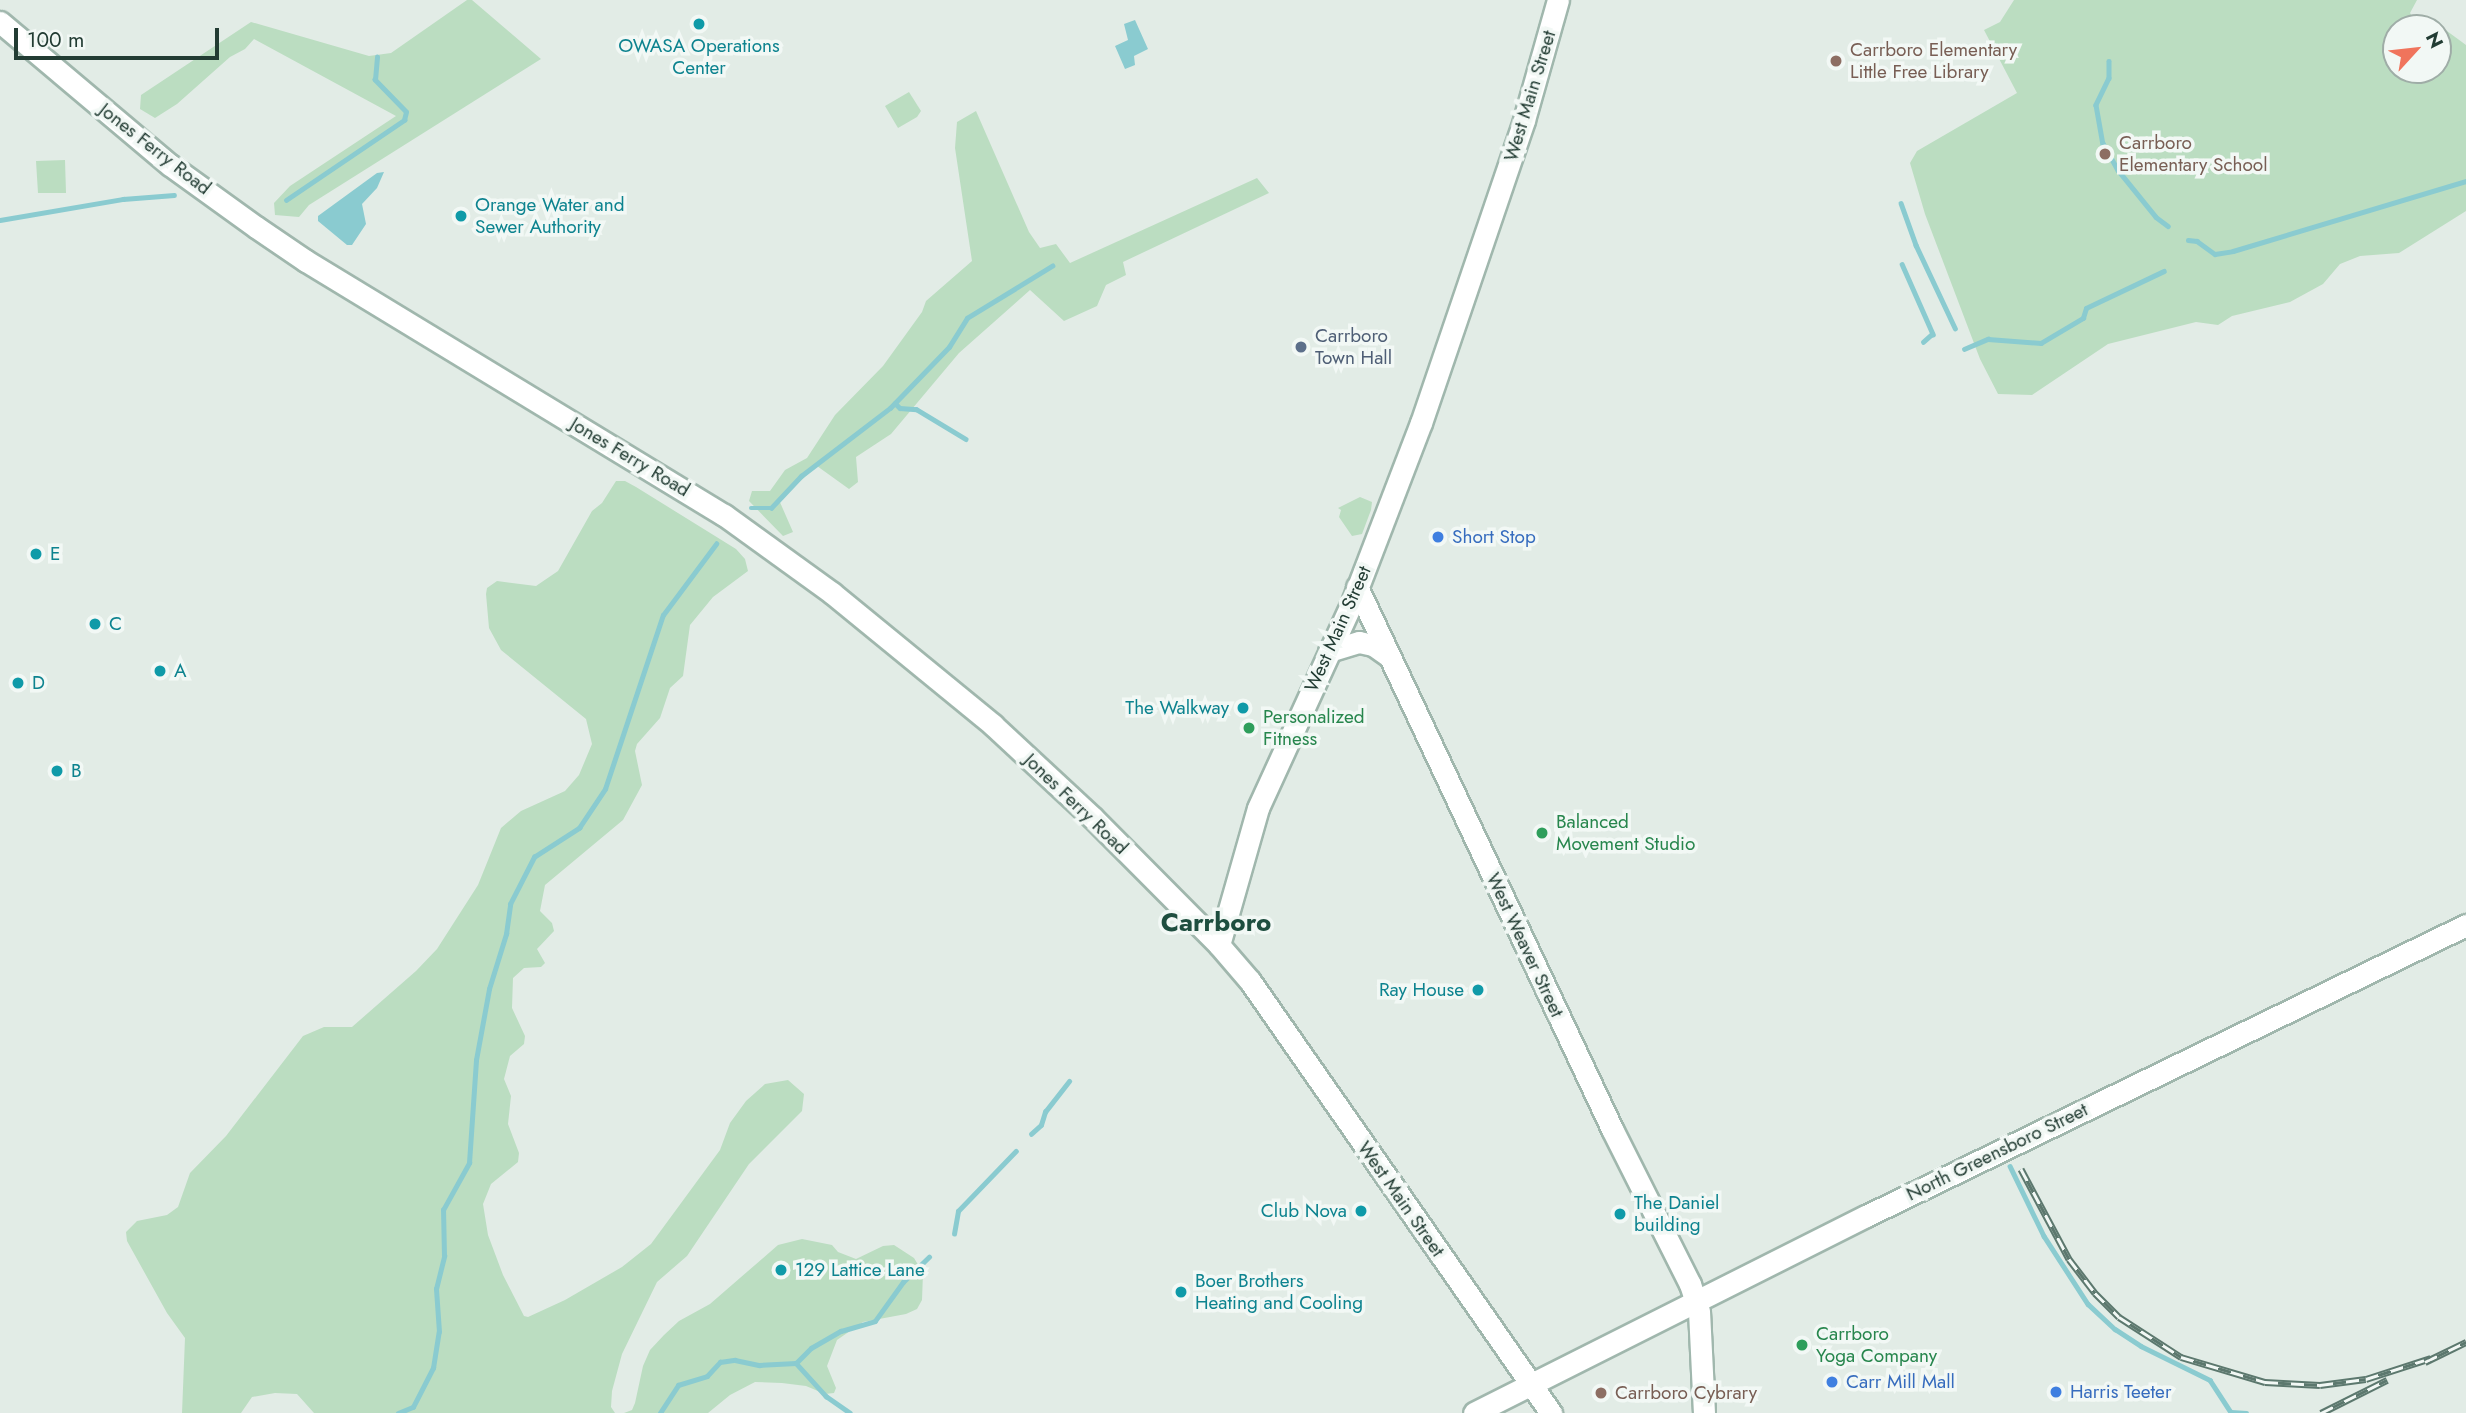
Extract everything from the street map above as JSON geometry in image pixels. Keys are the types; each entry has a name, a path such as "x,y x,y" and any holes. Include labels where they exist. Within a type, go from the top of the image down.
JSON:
{"main road":[{"name":"West Main Street","path":"1551,1413 1266,1001 1219,945 1258,808 1357,587 1438,374 1524,120 1558,0"},
{"name":"Jones Ferry Road","path":"0,22 170,165 256,227 306,261 724,514 832,593 1030,758 1219,945"},
{"name":"West Weaver Street","path":"1357,587 1612,1129 1697,1301"},
{"path":"1329,651 1361,642 1373,645 1390,656"},
{"name":"North Greensboro Street","path":"1474,1413 2466,925"},
{"path":"1697,1301 1704,1413"}],"green space":[{"path":"467,0 472,0 541,59 309,205 299,217 275,215 274,203 290,186 396,116 254,39 177,104 155,118 140,109 141,95 251,22 369,56 391,53"},
{"name":"Carrboro Elementary School","path":"2014,0 2417,0 2411,14 2382,14 2382,84 2452,84 2452,35 2466,45 2466,211 2399,253 2360,256 2340,264 2323,284 2290,302 2232,316 2218,325 2196,322 2108,344 2032,395 1998,394 1980,359 1925,214 1910,163 1917,151 2017,93 1984,30 2000,22"},
{"path":"909,92 921,111 917,117 898,128 885,106"},
{"path":"976,111 1029,232 1040,248 1056,244 1070,263 1257,178 1269,193 1123,262 1126,275 1106,285 1097,306 1064,321 1030,290 959,353 891,434 856,457 858,482 849,489 817,466 779,500 793,532 783,536 749,501 752,491 770,491 785,470 807,458 835,415 883,366 922,312 926,301 972,261 955,148 957,122"},
{"path":"65,160 66,193 38,193 36,161"},
{"path":"616,481 625,481 636,487 736,549 745,559 748,571 713,597 690,625 683,676 670,688 660,718 637,744 635,751 642,785 623,820 545,885 540,911 552,923 554,931 537,949 545,963 541,967 524,968 513,978 512,1008 525,1036 524,1044 510,1056 504,1079 511,1096 508,1124 519,1153 518,1162 491,1184 483,1204 488,1235 503,1275 524,1316 528,1317 565,1300 622,1267 651,1244 720,1150 730,1123 746,1101 765,1084 788,1080 804,1094 802,1111 749,1164 687,1256 657,1282 622,1354 612,1391 611,1407 615,1413 314,1413 297,1394 275,1393 252,1397 241,1413 182,1413 185,1338 167,1313 127,1241 126,1232 137,1221 167,1215 178,1207 190,1173 226,1136 303,1036 324,1027 352,1027 416,971 437,949 478,885 501,828 521,811 565,791 579,775 592,744 586,719 501,650 489,628 486,594 487,588 497,581 536,586 558,571 592,511 602,503"},
{"path":"1360,497 1372,502 1371,510 1362,534 1352,536 1339,517 1341,510 1338,508"},
{"path":"802,1239 832,1245 838,1252 856,1259 883,1246 894,1245 914,1258 923,1273 922,1300 917,1309 906,1314 863,1322 837,1340 827,1366 836,1388 834,1393 825,1394 806,1386 755,1382 730,1395 708,1413 624,1413 632,1410 643,1366 650,1350 664,1335 679,1321 710,1304 778,1245"}],"water":[{"path":"1135,20 1148,49 1134,56 1135,65 1125,69 1115,46 1128,40 1124,24"},
{"path":"384,172 377,188 362,204 366,224 352,245 347,245 318,221 318,216 377,173"}],"waterway":[{"path":"286,200 404,120 406,112 375,80 377,57"},
{"path":"2109,61 2109,78 2096,105 2103,143 2118,170 2156,217 2168,226"},
{"path":"2188,240 2197,241 2215,254 2233,251 2466,181"},
{"path":"0,220 123,199 174,195"},
{"path":"1901,203 1916,245 1955,328"},
{"path":"1902,264 1933,334"},
{"path":"751,508 771,508 801,476 890,408 949,347 967,318 1052,266"},
{"path":"1964,349 1988,339 2041,343 2083,318 2086,308 2164,271"},
{"path":"1923,342 1932,334"},
{"path":"895,403 900,408 916,409 966,439"},
{"path":"398,1413 413,1407 433,1368 439,1332 436,1289 444,1256 443,1210 469,1163 476,1060 489,989 506,934 510,904 534,857 579,828 605,789 663,615 716,544"},
{"path":"1031,1134 1041,1125 1045,1112 1069,1081"},
{"path":"954,1234 958,1211 1016,1151"},
{"path":"2010,1166 2044,1236 2088,1304 2115,1329 2141,1346 2210,1380 2231,1412 2246,1413"},
{"path":"660,1413 678,1385 707,1376 720,1362 735,1360 759,1365 796,1363 811,1348 841,1331 875,1321 903,1282 929,1257"},
{"path":"796,1363 826,1396 850,1413"}],"railway":[{"path":"2021,1169 2069,1259 2095,1293 2119,1317 2181,1357 2265,1382 2320,1385 2366,1379 2431,1358"},
{"path":"2425,1362 2466,1342"},
{"path":"2321,1413 2387,1380"}],"place":[{"name":"OWASA Operations Center","path":"699,24"},
{"name":"Carrboro Elementary Little Free Library","path":"1836,61"},
{"name":"Carrboro Elementary School","path":"2105,154"},
{"name":"Orange Water and Sewer Authority","path":"461,216"},
{"name":"Carrboro Town Hall","path":"1301,347"},
{"name":"Short Stop","path":"1438,537"},
{"name":"E","path":"36,554"},
{"name":"C","path":"95,624"},
{"name":"A","path":"160,671"},
{"name":"D","path":"18,683"},
{"name":"The Walkway","path":"1243,708"},
{"name":"Personalized Fitness","path":"1249,728"},
{"name":"B","path":"57,771"},
{"name":"Balanced Movement Studio","path":"1542,833"},
{"name":"Ray House","path":"1478,990"},
{"name":"Club Nova","path":"1361,1211"},
{"name":"The Daniel building","path":"1620,1214"},
{"name":"129 Lattice Lane","path":"781,1270"},
{"name":"Boer Brothers Heating and Cooling","path":"1181,1292"},
{"name":"Carrboro Yoga Company","path":"1802,1345"},
{"name":"Carr Mill Mall","path":"1832,1382"},
{"name":"Harris Teeter","path":"2056,1392"},
{"name":"Carrboro Cybrary","path":"1601,1393"}],"district":[{"name":"Carrboro","path":"1216,923"}]}
